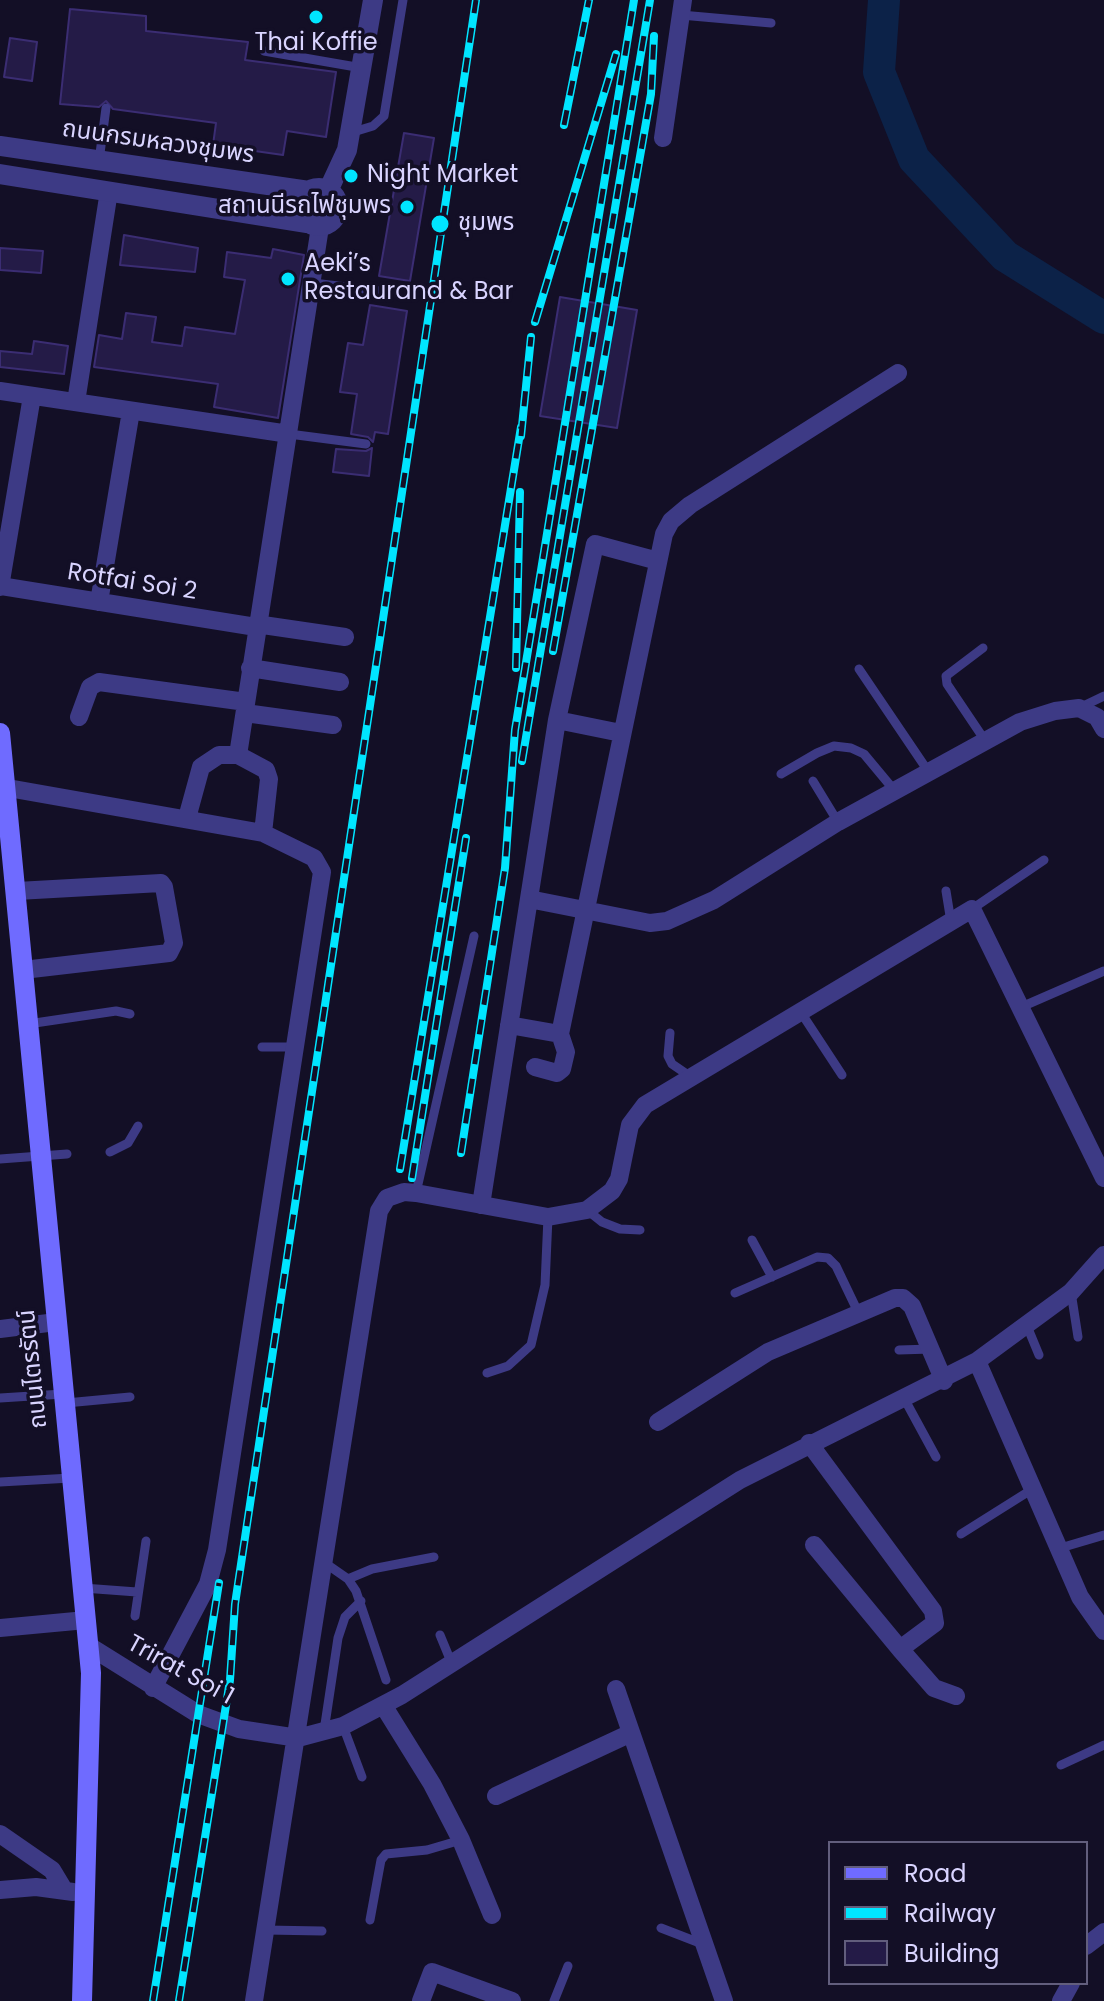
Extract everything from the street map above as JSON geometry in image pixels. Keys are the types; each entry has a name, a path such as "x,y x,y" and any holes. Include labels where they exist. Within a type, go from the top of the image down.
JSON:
{"main road":[{"name":"ถนนไตรรัตน์","path":"0,734 8,788 14,900 91,1673 77,1887 82,2001"}],"street":[{"path":"238,755 256,625 313,283 314,225 299,207 318,191 347,150 373,0"},
{"path":"663,138 682,7"},
{"name":"ถนนกรมหลวงชุมพร","path":"0,146 318,191"},
{"path":"76,402 109,191 106,162"},
{"path":"0,174 314,225 331,221 338,211 336,198 318,191"},
{"path":"535,1067 557,1073 562,1069 566,1052 560,1034 584,908 664,534 671,521 690,505 898,373"},
{"path":"0,391 289,434"},
{"path":"0,586 32,396"},
{"path":"99,602 131,411"},
{"path":"481,1205 557,720 595,544 658,561"},
{"name":"Rotfai Soi 2","path":"0,586 345,637"},
{"path":"250,668 340,682"},
{"path":"79,717 90,687 99,682 333,725"},
{"path":"529,899 650,923 667,921 714,900 838,822 984,739 1032,718 1079,708 1097,717 1104,729"},
{"path":"557,720 621,733"},
{"path":"187,818 201,767 219,755 238,755 266,770 269,779 263,833"},
{"path":"8,788 263,833 314,858 322,872 217,1550 208,1584 153,1688"},
{"path":"14,900 161,883 174,943 169,953 23,970"},
{"path":"254,2001 379,1211 387,1198 404,1192 416,1193 548,1217 587,1210 612,1191 619,1179 630,1125 637,1112 972,909 1104,1178"},
{"path":"509,1025 560,1034"},
{"path":"298,1738 334,1729 383,1705 703,1503 809,1443 944,1381 1027,1326 1071,1292 1104,1255"},
{"path":"658,1422 768,1352 858,1312 903,1298 912,1306 944,1381"},
{"path":"0,1329 56,1322"},
{"path":"977,1361 1057,1549 1080,1597 1104,1631"},
{"path":"809,1443 936,1617 935,1623 900,1649"},
{"path":"814,1545 934,1688 956,1696"},
{"path":"0,1628 86,1620"},
{"name":"Trirat Soi 1","path":"89,1646 198,1714 239,1729 298,1738"},
{"path":"616,1689 724,2001"},
{"path":"383,1705 432,1784 461,1840 492,1915"},
{"path":"496,1796 631,1733"},
{"path":"0,1834 77,1887"},
{"path":"0,1890 77,1887"},
{"path":"1088,1944 1104,1932"},
{"path":"421,2001 432,1972 512,2001"}],"lane":[{"path":"350,133 373,126 384,116 403,0"},
{"path":"682,7 771,23"},
{"path":"264,51 362,68"},
{"path":"106,108 106,162"},
{"path":"313,283 380,291"},
{"path":"289,434 366,444"},
{"path":"983,648 946,676 947,684 984,739"},
{"path":"859,669 928,771"},
{"path":"1079,708 1104,696"},
{"path":"781,774 834,746 851,748 864,754 894,790"},
{"path":"813,781 838,822"},
{"path":"972,909 1044,860"},
{"path":"946,891 951,922"},
{"path":"416,1193 474,936"},
{"path":"1019,1008 1104,971"},
{"path":"28,1024 116,1011 130,1014"},
{"path":"800,1011 842,1075"},
{"path":"670,1033 668,1056 672,1064 691,1077"},
{"path":"262,1047 294,1047"},
{"path":"110,1152 128,1143 138,1126"},
{"path":"0,1159 67,1154"},
{"path":"587,1210 602,1222 620,1229 640,1230"},
{"path":"487,1373 508,1366 531,1345 545,1285 548,1217"},
{"path":"752,1240 772,1277"},
{"path":"735,1293 817,1257 828,1258 836,1266 858,1312"},
{"path":"1071,1292 1078,1337"},
{"path":"1027,1326 1039,1355"},
{"path":"899,1350 931,1349"},
{"path":"0,1398 130,1397"},
{"path":"905,1400 936,1457"},
{"path":"0,1482 71,1478"},
{"path":"961,1534 1031,1490"},
{"path":"1057,1549 1104,1535"},
{"path":"135,1616 146,1541"},
{"path":"348,1579 372,1569 434,1557"},
{"path":"325,1563 348,1579 361,1601 386,1680"},
{"path":"83,1588 137,1592"},
{"path":"361,1601 345,1617 338,1638 334,1729 362,1777"},
{"path":"440,1635 452,1664"},
{"path":"1061,1765 1104,1745"},
{"path":"370,1920 381,1860 386,1854 427,1850 461,1840"},
{"path":"661,1928 705,1945"},
{"path":"266,1930 322,1931"},
{"path":"554,2001 568,1966"}],"building":[{"path":"70,9 146,16 146,31 248,42 245,60 336,72 326,137 287,131 283,155 213,145 216,123 113,109 106,101 99,107 60,104"},
{"path":"10,38 37,42 32,81 4,77"},
{"name":"สถานนีรถไฟชุมพร","path":"404,133 434,138 410,281 379,276"},
{"path":"124,235 198,248 195,272 120,265"},
{"path":"0,248 43,251 41,273 0,270"},
{"path":"273,249 304,255 278,418 214,407 218,384 94,367 99,335 122,339 126,313 156,317 152,342 182,346 185,327 235,334 245,280 224,277 227,252 271,258"},
{"path":"560,297 637,310 617,428 540,416"},
{"path":"370,305 407,311 388,434 375,432 373,442 368,437 351,434 357,394 340,392 348,343 363,345"},
{"path":"34,341 68,346 64,374 0,367 0,351 32,354"},
{"path":"372,448 369,476 333,472 336,449 366,451"}],"waterway":[{"path":"884,0 879,72 914,159 1005,256 1104,318"}],"railway":[{"path":"179,2001 230,1680 235,1604 476,0"},
{"path":"564,125 589,0"},
{"path":"461,1153 505,868 515,730 634,0"},
{"path":"522,761 650,0"},
{"path":"553,651 651,94 654,36"},
{"path":"535,322 616,54"},
{"path":"521,436 531,337"},
{"path":"400,1169 521,427"},
{"path":"516,668 520,492"},
{"path":"412,1178 466,838"},
{"path":"153,2001 219,1583"}],"place":[{"name":"Thai Koffie","path":"316,17"},
{"name":"Night Market","path":"351,176"},
{"name":"สถานนีรถไฟชุมพร","path":"407,207"},
{"name":"ชุมพร","path":"440,224"},
{"name":"Aeki’s Restaurand & Bar","path":"288,279"}]}
